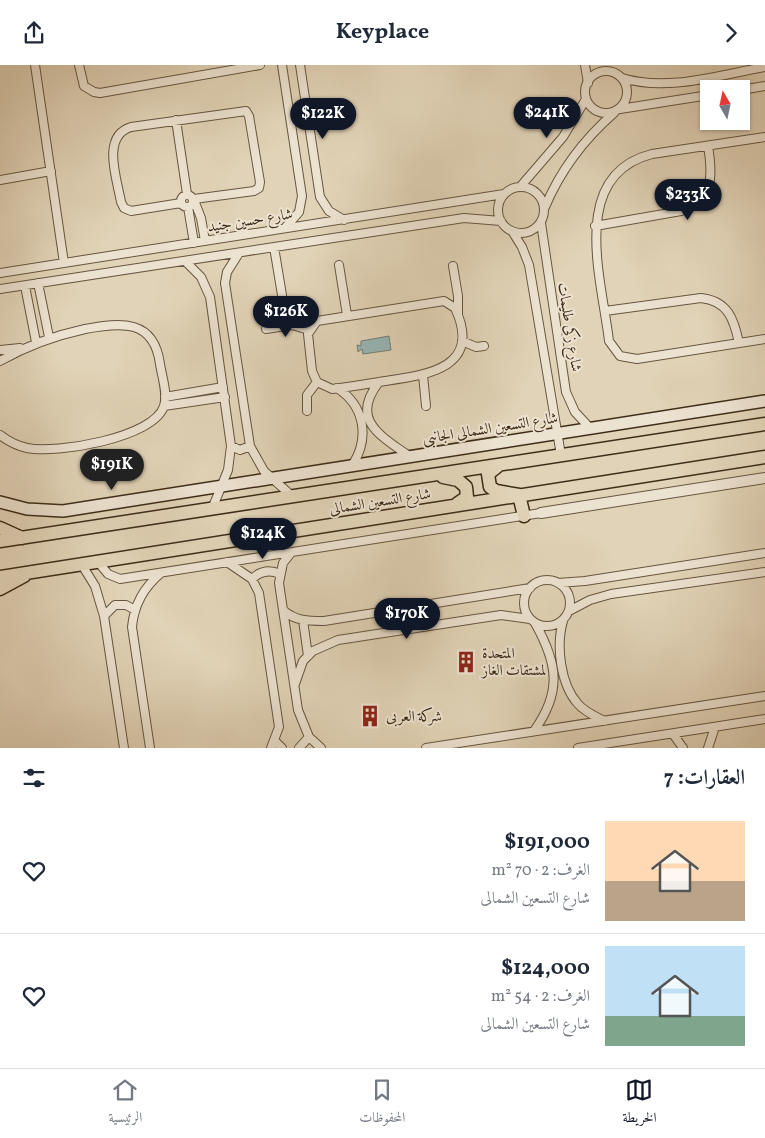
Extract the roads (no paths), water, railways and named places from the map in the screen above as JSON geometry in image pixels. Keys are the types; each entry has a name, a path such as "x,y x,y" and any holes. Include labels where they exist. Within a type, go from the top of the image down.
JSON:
{"main road":[{"name":"شارع التسعين الشمالى الجانبى","path":"0,503 27,509 63,511 353,464 765,401"},
{"name":"شارع التسعين الشمالى","path":"0,541 765,424"},
{"name":"شارع التسعين الشمالى","path":"0,577 99,563 765,457"},
{"path":"499,465 488,473 490,487 496,491 519,495 524,516"},
{"path":"436,475 458,480 466,487 467,497 464,501 452,506"},
{"path":"0,528 22,538"},
{"path":"0,589 29,573"}],"street":[{"path":"35,65 64,263"},
{"path":"79,65 84,86 100,93 260,65"},
{"path":"282,65 302,204 295,219 283,229"},
{"path":"300,65 320,197 329,211 344,219"},
{"path":"585,65 588,83 586,99 559,143 520,187 504,195 499,205 501,221 512,231 526,233 541,223 545,207 566,164 580,145 618,110 628,93 620,76 611,65"},
{"path":"588,83 601,72 646,83 671,83 765,67"},
{"path":"750,88 765,86"},
{"path":"586,99 598,112 700,96"},
{"path":"242,110 249,116 260,182 259,188 254,191 189,201 131,211 124,208 121,202 113,149 116,137 125,129 242,110"},
{"path":"176,120 194,243"},
{"path":"765,137 652,154 627,165 614,177 605,192 598,208 595,225 611,347 625,358 637,359 765,339"},
{"path":"595,225 674,213 693,206 705,194 711,179 712,171 708,146"},
{"path":"296,156 314,153"},
{"path":"0,180 51,171"},
{"path":"520,187 530,188 538,193 545,207"},
{"name":"شارع حسين جنيد","path":"0,273 504,195"},
{"path":"189,201 201,218 206,241"},
{"name":"شارع حسين جنيد","path":"0,289 464,218 501,221"},
{"name":"شارع زكى طليمات","path":"541,223 566,392 575,412 590,428"},
{"name":"شارع زكى طليمات","path":"512,231 522,247 529,265 561,455"},
{"path":"274,247 284,307 317,321 444,301 450,303 458,314"},
{"path":"239,253 227,272 226,295 250,446 258,463 292,497"},
{"path":"80,260 82,277"},
{"path":"184,261 201,277 210,297 231,446 228,470 212,509"},
{"path":"339,265 346,315"},
{"path":"317,321 309,330 308,338 312,371 317,382 326,388 337,388 432,373 448,363 462,341 453,266"},
{"path":"38,283 49,337"},
{"path":"25,285 36,342"},
{"path":"210,297 226,295"},
{"path":"605,311 701,298 709,299 725,307 731,314 739,343"},
{"path":"0,361 22,348 49,337 102,326 124,325 140,329 152,339 158,348 165,397 164,406 155,418 140,427 90,445 50,449 28,448 8,441 0,435"},
{"path":"266,329 292,325 309,330"},
{"path":"462,341 476,347 484,346"},
{"path":"0,350 22,348"},
{"path":"423,375 426,406"},
{"path":"307,411 307,395 317,382"},
{"path":"353,464 363,441 367,403 379,382"},
{"path":"165,397 223,387"},
{"path":"337,388 349,397 366,423 409,456"},
{"path":"164,406 224,397"},
{"path":"356,406 367,403"},
{"path":"231,446 240,450 250,446"},
{"path":"99,563 108,574 120,579 765,477"},
{"path":"292,553 283,563 279,583 294,684 298,710 309,737 321,748"},
{"path":"284,610 290,616 303,620 324,621 530,587 543,581 558,583 585,581 765,553"},
{"path":"226,562 252,579 259,593 279,727 273,744 282,748"},
{"path":"82,565 95,586 104,616 124,748"},
{"path":"252,579 267,571 280,574"},
{"path":"150,748 132,636 135,610 145,589 162,572"},
{"path":"569,611 590,600 611,594 765,572"},
{"path":"558,583 570,598 569,611 563,621 560,652 567,687 578,704 604,721"},
{"path":"530,587 524,603 550,653 554,679 549,707 534,731"},
{"path":"104,616 115,605 126,605 135,610"},
{"path":"294,684 298,670 308,656 325,644 338,640 501,615 533,621 549,627 563,621"},
{"path":"303,620 308,656"},
{"path":"426,748 765,696"},
{"path":"578,748 765,719"},
{"path":"708,748 715,727"},
{"path":"673,734 683,748"},
{"path":"299,748 309,737"}],"water":[{"path":"389,336 391,350 363,354 362,349 358,352 357,345 361,346 361,341"}],"place":[{"name":"المتحدة لمشتقات الغاز","path":"466,662"},
{"name":"شركة العربى","path":"370,716"}]}
